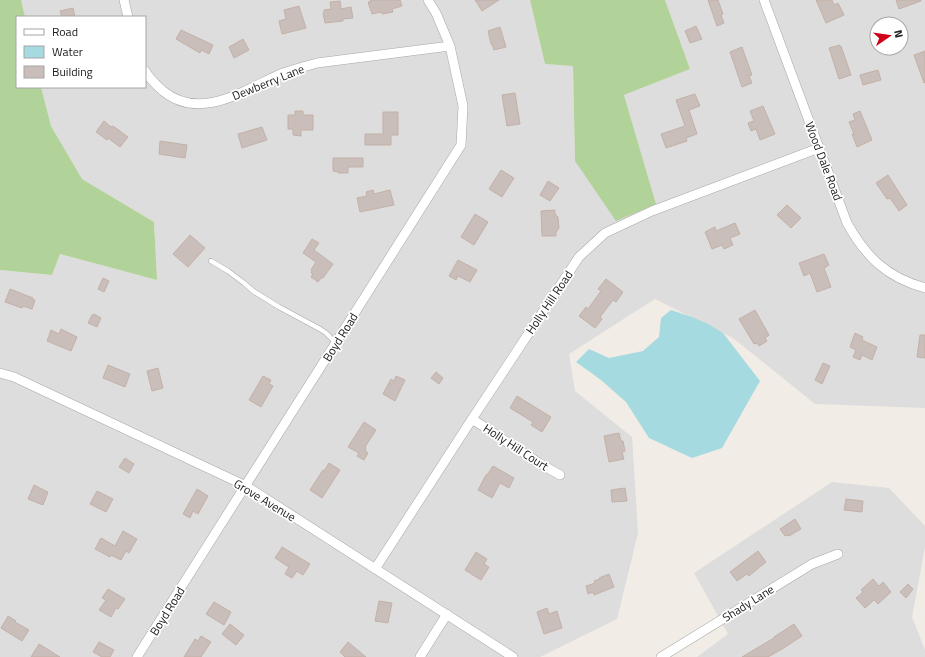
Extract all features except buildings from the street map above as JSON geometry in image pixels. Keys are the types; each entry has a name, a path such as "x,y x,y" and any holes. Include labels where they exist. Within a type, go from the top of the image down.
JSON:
{"street":[{"path":"124,0 128,16"},
{"name":"Boyd Road","path":"137,657 461,145 463,106 450,46 436,12 428,0"},
{"name":"Wood Dale Road","path":"764,0 847,223 866,252 886,271 915,285 925,288"},
{"name":"Dewberry Lane","path":"146,73 156,85 168,95 180,101 192,104 206,103 234,97 279,75 316,63 450,46"},
{"name":"Holly Hill Road","path":"375,569 579,257 606,234 652,211 819,148"},
{"name":"Grove Avenue","path":"0,373 14,377 246,486 513,657"},
{"name":"Holly Hill Court","path":"472,419 560,475"},
{"name":"Shady Lane","path":"661,657 812,564 838,554"},
{"path":"420,657 447,614"}],"lane":[{"path":"211,261 228,271 253,291 272,303 320,329 337,343"}],"shaded area":[{"path":"21,0 530,0 545,64 573,66 575,161 656,204 624,95 690,69 665,0 925,0 925,408 815,404 733,338 655,299 569,354 575,391 632,437 638,533 617,619 540,657 0,657 0,270 52,275 60,254 157,280 154,222 82,179 51,126 41,88 146,88 146,16 25,16"},
{"path":"832,482 889,488 925,526 925,547 912,617 925,650 925,657 697,657 728,634 694,573"}],"green space":[{"path":"0,0 21,0 25,16 16,16 16,88 41,88 51,126 82,179 154,222 157,280 60,254 52,275 0,270"},
{"path":"530,0 665,0 690,69 624,95 656,204 616,221 575,161 573,66 545,64"}],"water":[{"path":"671,310 708,324 723,333 760,381 722,448 692,458 649,438 626,402 601,380 576,362 589,349 609,358 643,351 659,337 661,318"}]}
